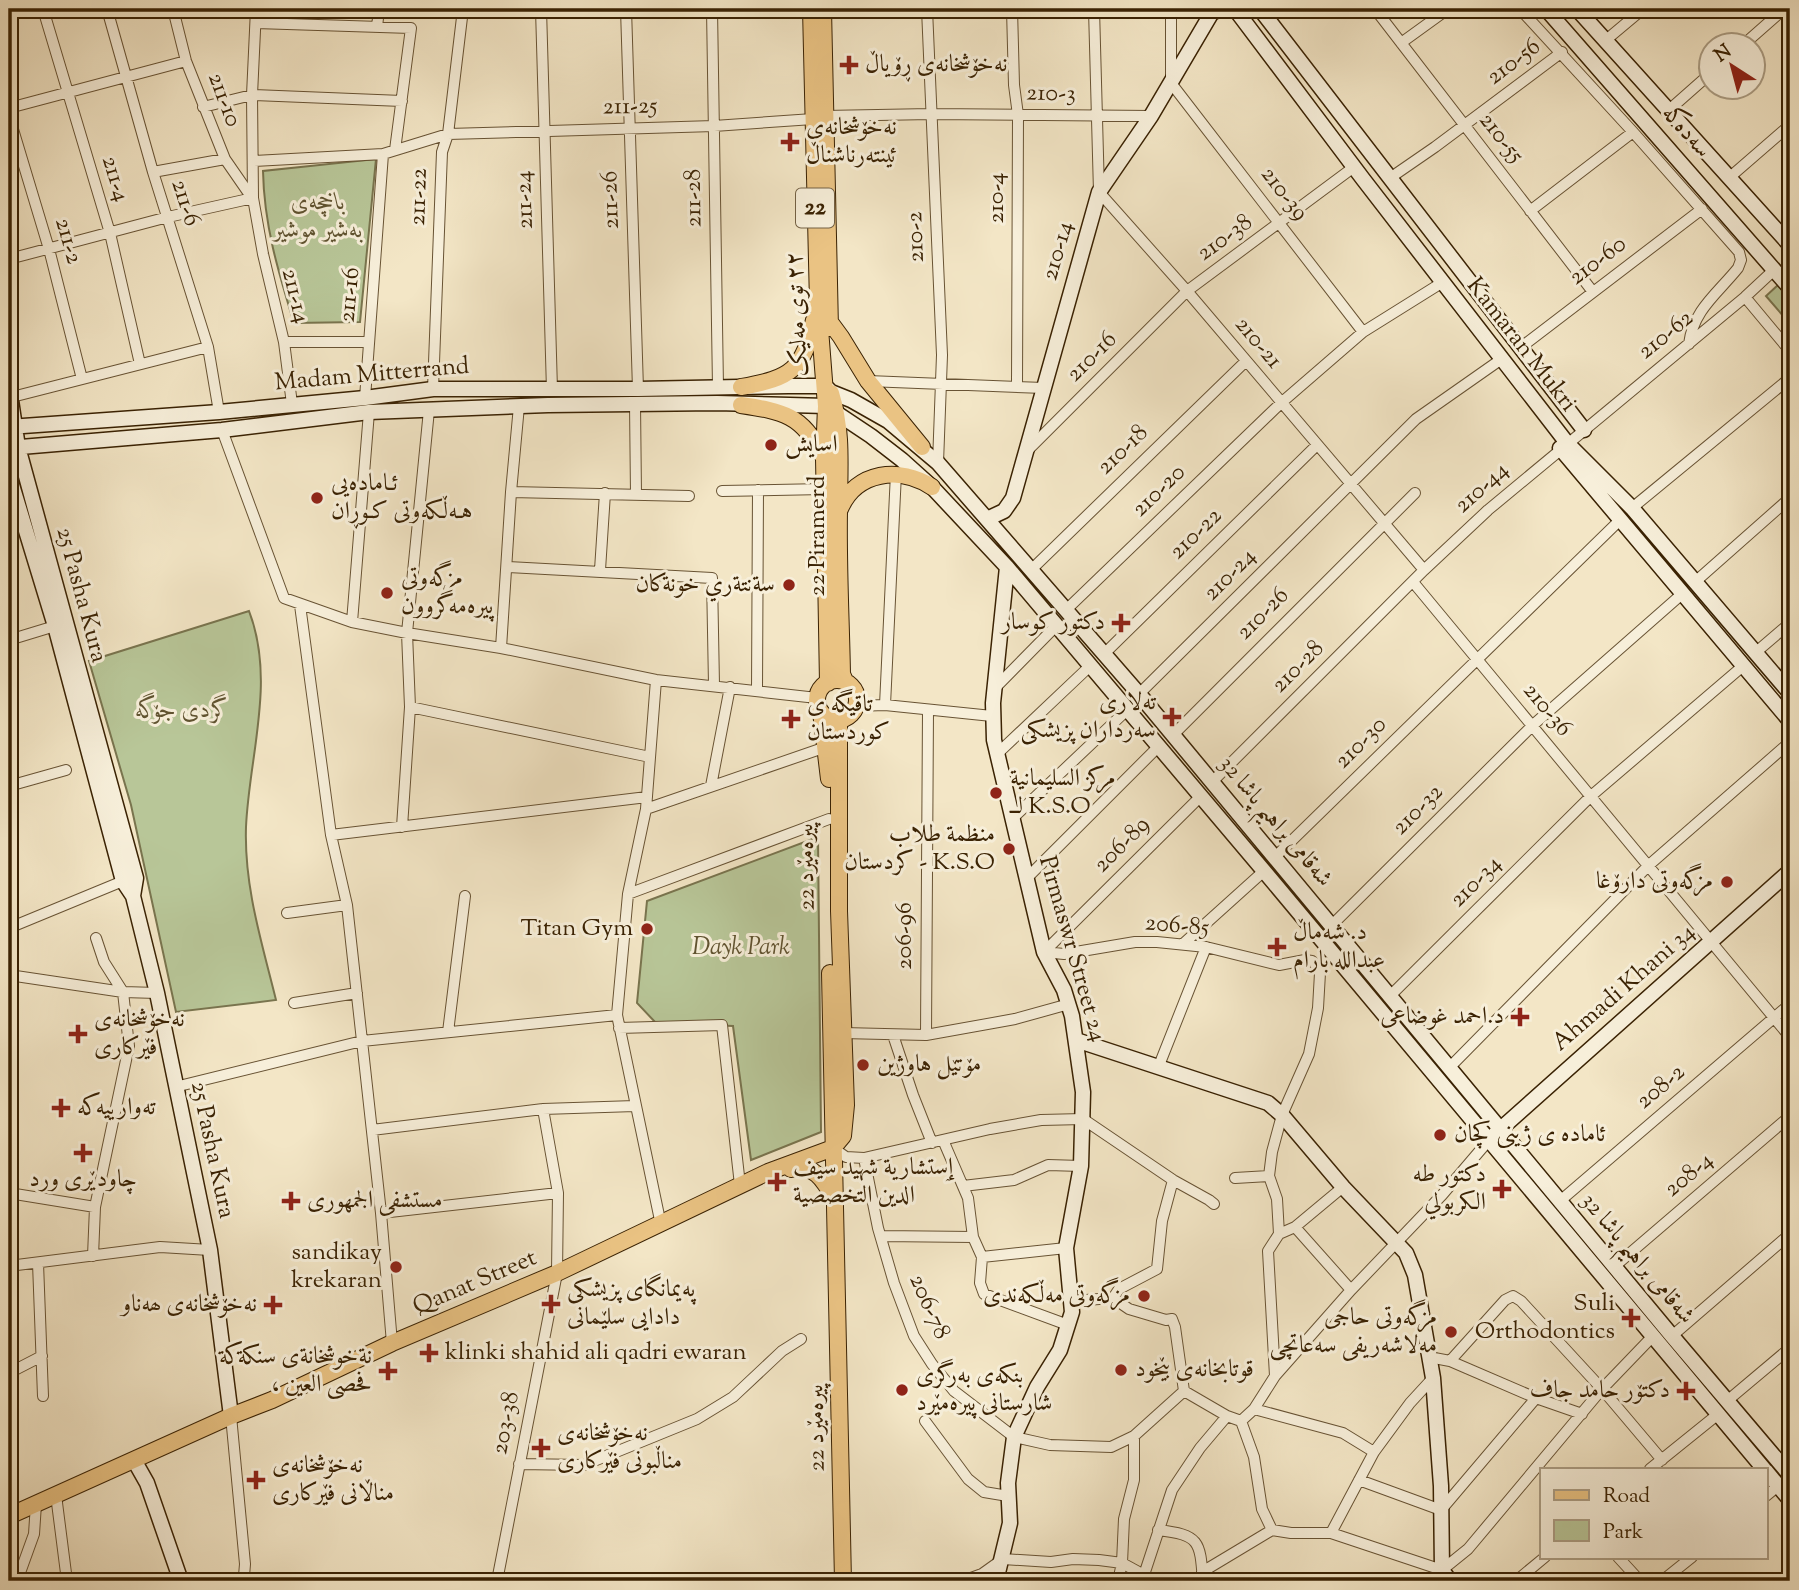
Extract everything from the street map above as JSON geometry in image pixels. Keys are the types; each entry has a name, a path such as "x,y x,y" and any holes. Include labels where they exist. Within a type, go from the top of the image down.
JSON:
{"main road":[{"name":"٢٢ توی مەلیک","path":"811,9 830,322 830,400"},
{"name":"٢٢ توی مەلیک","path":"823,9 819,118 818,303 830,400"},
{"name":"Kamaran Mukri","path":"1238,9 1358,173 1503,358 1620,520 1790,721"},
{"name":"Kamaran Mukri","path":"1260,9 1584,430"},
{"name":"سەدەکە","path":"1546,9 1790,288"},
{"name":"سەدەکە","path":"1577,9 1790,245"},
{"name":"210-14","path":"987,519 1009,506 1098,192 1151,116 1214,11"},
{"path":"1678,158 1697,141"},
{"path":"1358,173 1385,172"},
{"path":"741,387 773,380 800,363 811,337 818,303"},
{"path":"830,322 868,381 922,447"},
{"name":"Madam Mitterrand","path":"13,448 222,430 367,405 433,389 741,387 830,400"},
{"name":"25 Pasha Kura","path":"10,392 13,448 136,878 133,896"},
{"path":"828,683 824,458 830,400"},
{"name":"Madam Mitterrand","path":"13,426 219,412 292,404 367,405 429,410 635,404 741,405 830,400"},
{"name":"شەقامی براهیم پاشا 32","path":"830,400 851,400 888,421 938,463 1139,694 1790,1475"},
{"name":"شەقامی براهیم پاشا 32","path":"830,400 932,487 1007,567 1763,1468"},
{"name":"22 Piramerd","path":"830,400 840,443 842,674 845,681"},
{"path":"741,405 777,411 796,420 809,431 824,458"},
{"name":"Kamaran Mukri","path":"1564,445 1632,508 1790,693"},
{"path":"839,511 844,499 859,485 881,475 896,473 911,476 932,487"},
{"name":"25 Pasha Kura","path":"9,475 55,626 123,881 133,896 157,992 210,1250 231,1416"},
{"name":"Pirmaswr Street 24","path":"996,1581 1010,1523 1008,1483 1014,1437 1037,1387 1060,1350 1072,1312 1066,1248 1081,1166 1083,1119 1082,1074 1069,1004 1044,952 997,754 992,716 1007,567"},
{"path":"1706,622 1719,611"},
{"path":"845,681 856,694 856,706 851,714 839,720 827,717 819,705 821,689 828,683 845,681"},
{"name":"22 پیرەمێرد","path":"819,705 826,747 829,819 843,1581"},
{"name":"22 پیرەمێرد","path":"833,1148 843,1136 845,1126 839,911 839,720"},
{"name":"Ahmadi Khani 34","path":"1489,1140 1790,872"},
{"path":"1076,1040 1268,1104 1282,1115 1343,1187 1406,1253 1415,1275 1433,1378 1446,1576"},
{"name":"Qanat Street","path":"9,1516 272,1400 392,1343 557,1273 768,1172 833,1148"},
{"path":"768,1172 779,1173 804,1167 811,1169 821,1178 834,1199"},
{"path":"134,1460 147,1483 181,1581"},
{"name":"شەقامی براهیم پاشا 32","path":"1768,1474 1790,1500"}],"street":[{"name":"211-4","path":"43,9 110,233 140,364"},
{"name":"211-6","path":"107,9 153,172 208,347 219,412"},
{"name":"211-10","path":"173,9 186,61 225,159 253,198"},
{"path":"9,259 168,217 253,198 252,94 256,9"},
{"path":"377,27 379,9"},
{"name":"211-22","path":"433,389 442,152 448,134 463,9"},
{"name":"211-24","path":"541,9 552,390"},
{"name":"211-26","path":"626,9 638,389"},
{"name":"211-28","path":"712,9 719,387"},
{"name":"210-2","path":"927,9 942,384 938,463"},
{"name":"210-4","path":"1012,9 1014,85 1018,115 1017,387"},
{"path":"1094,9 1098,192"},
{"path":"1171,9 1171,82"},
{"path":"1214,11 1238,9"},
{"name":"210-55","path":"1375,9 1593,292"},
{"path":"1401,43 1448,9"},
{"path":"1520,9 1562,52 1739,252 1741,260 1736,272 1701,310 1693,326 1689,344"},
{"path":"1605,40 1643,9"},
{"path":"1758,32 1784,9"},
{"path":"256,23 411,28 395,150"},
{"name":"210-56","path":"1385,172 1465,125 1562,52"},
{"path":"9,108 186,61"},
{"name":"210-39","path":"1171,82 1363,332"},
{"path":"1669,110 1698,84"},
{"path":"204,107 252,94 402,101"},
{"name":"210-3","path":"819,118 931,114 1151,116"},
{"name":"211-2","path":"9,116 50,249 82,379"},
{"name":"211-25","path":"254,162 383,154 448,134 714,126 819,118"},
{"path":"1730,177 1790,125"},
{"path":"1531,211 1633,132"},
{"name":"211-16","path":"352,622 367,405 367,342 383,154"},
{"path":"153,172 225,159"},
{"name":"210-38","path":"1187,291 1281,223 1358,173"},
{"name":"210-21","path":"1098,192 1187,291 1424,570"},
{"name":"211-14","path":"253,198 284,342 292,404"},
{"name":"210-60","path":"1520,348 1702,209"},
{"name":"210-62","path":"1584,430 1774,270"},
{"name":"210-20","path":"1066,610 1281,403 1363,332 1443,282"},
{"name":"210-16","path":"1026,452 1187,291"},
{"path":"1745,297 1790,351"},
{"path":"284,342 367,342"},
{"path":"10,392 82,379 208,347"},
{"name":"210-24","path":"1139,694 1416,419 1503,358"},
{"name":"210-18","path":"1031,570 1245,361"},
{"path":"1632,508 1790,378"},
{"path":"868,381 1044,388"},
{"path":"635,404 636,495"},
{"path":"501,648 519,406"},
{"path":"402,827 410,707 407,633 429,410"},
{"path":"222,430 284,598 352,622 501,648 656,680 757,690 819,705"},
{"name":"210-44","path":"1413,582 1488,510 1584,430"},
{"name":"210-22","path":"1104,654 1317,445"},
{"path":"886,705 896,473"},
{"path":"722,491 824,489"},
{"path":"757,690 758,490"},
{"path":"511,492 688,496"},
{"path":"600,570 604,493"},
{"path":"1384,524 1415,493"},
{"path":"1695,582 1790,498"},
{"name":"210-30","path":"1275,857 1620,520"},
{"name":"210-26","path":"1172,734 1384,524"},
{"path":"508,567 712,578 713,685"},
{"name":"210-36","path":"1413,582 1790,1037"},
{"name":"210-28","path":"1212,782 1413,582"},
{"name":"210-32","path":"1332,925 1533,725 1682,594"},
{"path":"300,605 331,835 347,905 381,1213 392,1343"},
{"path":"1755,653 1790,623"},
{"path":"9,640 55,626"},
{"path":"994,689 1056,626"},
{"path":"997,754 1090,666"},
{"name":"210-34","path":"1389,997 1591,796 1743,666"},
{"path":"656,680 646,809 628,894 618,1015 661,1225"},
{"path":"711,786 730,687"},
{"path":"856,706 886,705 992,716"},
{"path":"410,707 650,757"},
{"path":"1012,819 1127,710"},
{"name":"206-96","path":"926,1035 928,711"},
{"path":"1449,1068 1649,864 1790,742"},
{"path":"646,809 826,747"},
{"path":"1026,879 1158,747"},
{"path":"9,786 66,770"},
{"path":"331,835 647,797"},
{"name":"206-89","path":"1044,952 1200,797"},
{"path":"628,894 829,819"},
{"path":"1183,944 1264,871"},
{"path":"9,928 123,881"},
{"path":"448,1032 465,896"},
{"path":"288,912 347,905"},
{"path":"93,1256 95,1207 129,1046 124,992 104,962 96,938"},
{"name":"206-85","path":"1044,952 1063,954 1135,942 1206,947 1279,965 1312,961 1320,973 1318,1009 1309,1054 1282,1115"},
{"path":"1158,1068 1206,947"},
{"path":"9,975 124,992 157,992"},
{"path":"295,1003 356,993"},
{"path":"843,1033 926,1035 1015,1019 1069,1004"},
{"name":"208-2","path":"1560,1201 1790,1004"},
{"path":"175,1087 362,1041 618,1015"},
{"path":"620,1028 722,1025 740,1185"},
{"path":"893,1035 913,1095 968,1198 973,1237 982,1257 980,1283 984,1294 1068,1325"},
{"path":"372,1130 543,1110 635,1106"},
{"name":"203-38","path":"497,1581 557,1273 558,1193 543,1110"},
{"path":"1279,1234 1277,1199 1269,1176 1282,1115"},
{"name":"208-4","path":"1615,1266 1790,1116"},
{"path":"833,1148 846,1157 864,1158 1015,1124 1083,1119 1173,1180 1214,1204"},
{"path":"1241,1421 1254,1409 1275,1376 1351,1290 1442,1195 1489,1140"},
{"name":"206-78","path":"864,1158 880,1236 914,1336 954,1391 1014,1437"},
{"path":"963,1186 1014,1180 1048,1165 1081,1166"},
{"path":"1235,1178 1269,1176"},
{"path":"1113,1298 1119,1289 1157,1269 1162,1221 1173,1180"},
{"path":"1275,1376 1268,1251 1279,1234 1295,1227 1343,1187"},
{"path":"9,1193 95,1207"},
{"path":"381,1213 558,1193"},
{"path":"1295,1227 1351,1290"},
{"path":"1672,1336 1790,1234"},
{"path":"880,1236 973,1237"},
{"path":"9,1266 160,1247 210,1250"},
{"path":"982,1257 1066,1248"},
{"path":"38,1263 43,1396"},
{"path":"1450,1361 1506,1300 1513,1296 1521,1301 1602,1389 1662,1460"},
{"path":"1072,1301 1113,1298 1129,1309 1166,1320 1172,1319 1184,1391"},
{"path":"1203,1576 1272,1531 1331,1533 1446,1576 1602,1389 1652,1336"},
{"path":"519,1464 584,1465 697,1419 733,1397 800,1339"},
{"path":"1727,1401 1790,1348"},
{"path":"9,1373 42,1356"},
{"path":"1429,1357 1450,1361 1536,1398 1582,1414"},
{"path":"1331,1533 1374,1452 1410,1403 1433,1378"},
{"path":"1184,1391 1241,1421"},
{"path":"1014,1437 1049,1445 1111,1447 1135,1436 1184,1391"},
{"path":"1359,1480 1441,1510 1536,1398"},
{"path":"1254,1409 1343,1433 1374,1452"},
{"path":"1651,1468 1717,1415"},
{"path":"231,1416 245,1564 244,1576 235,1581"},
{"path":"963,1581 982,1574 1003,1559 1051,1562 1073,1559 1122,1563 1144,1579 1171,1490 1200,1448 1227,1416"},
{"path":"925,1421 968,1479 984,1492 1009,1496"},
{"path":"1241,1421 1254,1457 1262,1508 1272,1531"},
{"path":"1118,1581 1122,1563 1124,1519 1134,1480 1135,1436"},
{"path":"1768,1494 1778,1486"},
{"path":"56,1495 67,1581"},
{"path":"17,1581 34,1534 36,1504"},
{"path":"1157,1530 1191,1537 1202,1556 1203,1576"},
{"path":"1516,1581 1544,1558"},
{"path":"1619,1558 1640,1581"},
{"path":"1662,1581 1691,1558"}],"green space":[{"name":"باخچەی بەشیر موشیر","path":"376,159 360,322 294,323 269,229 263,171"},
{"path":"1778,285 1790,298 1790,324 1766,296"},
{"name":"گردی جۆگە","path":"249,611 257,637 261,691 248,800 246,849 255,915 276,1000 176,1012 131,805 89,661"},
{"name":"Dayk Park","path":"818,837 821,1132 751,1160 733,1026 656,1023 637,1003 647,901"}],"place":[{"name":"نەخۆشخانەی ڕۆیاڵ","path":"849,65"},
{"name":"نەخۆشخانەی ئینتەرناشناڵ","path":"790,142"},
{"name":"اسايش","path":"771,445"},
{"name":"ئـامادەیی هـەڵکەوتی کـوڕان","path":"317,498"},
{"name":"سةنتةري خونةكان","path":"789,585"},
{"name":"مزگەوتی پیرەمەگروون","path":"387,593"},
{"name":"دكتور كوسار","path":"1121,623"},
{"name":"تەلاری سەرداران پزیشکی","path":"1172,717"},
{"name":"تاقيگه ى كوردستان","path":"791,719"},
{"name":"مرکز السلیمانیة لــ K.S.O","path":"996,793"},
{"name":"منظمة طلاب كردستان - K.S.O","path":"1009,849"},
{"name":"مزگەوتی دارۆغا","path":"1727,882"},
{"name":"Titan Gym","path":"647,929"},
{"name":"د. شەماڵ عبداللە بارام","path":"1277,947"},
{"name":"د.احمد غوضاعی","path":"1520,1017"},
{"name":"نەخۆشخانەی فێرکاری","path":"78,1034"},
{"name":"مۆتێل هاوژین","path":"863,1065"},
{"name":"تەوارییەکە","path":"61,1108"},
{"name":"ئاماده ى ژينى كچان","path":"1440,1135"},
{"name":"چاودێری ورد","path":"83,1153"},
{"name":"ٳستشارية شهيد سیف الدين التخصصية","path":"777,1182"},
{"name":"دكتور طه الكربولي","path":"1502,1189"},
{"name":"مستشفى الجمهورى","path":"291,1201"},
{"name":"sandikay krekaran","path":"396,1267"},
{"name":"مزگەوتی مەڵکەندی","path":"1144,1296"},
{"name":"پەیمانگای پزیشکی دادایی سلێمانی","path":"551,1304"},
{"name":"نەخۆشخانەی ھەناو","path":"273,1305"},
{"name":"Suli Orthodontics","path":"1631,1318"},
{"name":"مزگەوتی حاجی مەلاشەریفی سەعاتچی","path":"1451,1332"},
{"name":"klinki shahid ali qadri ewaran","path":"429,1353"},
{"name":"قوتابخانەی بێخود","path":"1121,1370"},
{"name":"نةخوشخانةى سنكةكة ، فحصى العين","path":"388,1371"},
{"name":"بنکەی بەرگری شارستانی پیرەمێرد","path":"902,1390"},
{"name":"دکتۆر حامد جاف","path":"1686,1391"},
{"name":"نەخۆشخانەی مناڵبونی فێرکاری","path":"541,1448"},
{"name":"نەخۆشخانەی مناڵانی فێركاری","path":"256,1480"}]}
